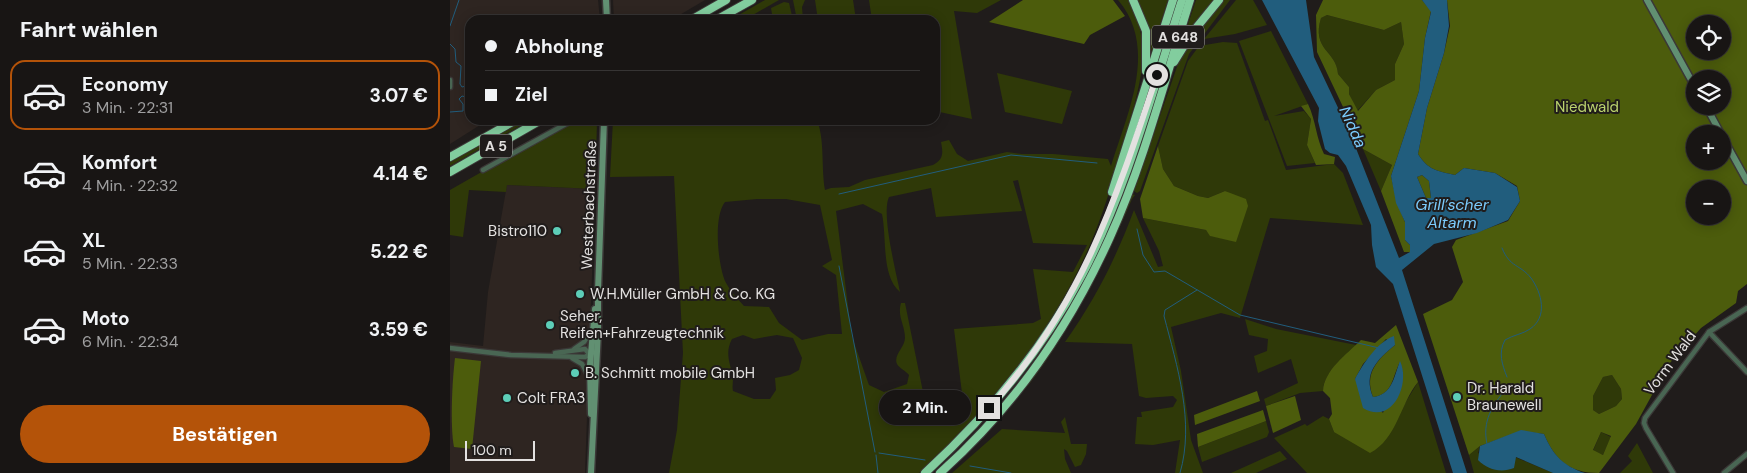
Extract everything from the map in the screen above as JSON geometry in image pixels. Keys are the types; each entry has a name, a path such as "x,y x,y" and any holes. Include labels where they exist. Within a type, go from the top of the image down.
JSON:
{"highway":[{"path":"700,15 726,0"},
{"path":"725,15 752,0"},
{"name":"A 648","path":"1133,0 1146,32 1147,60 1133,124"},
{"name":"A 648","path":"1097,244 1173,0"},
{"name":"A 648","path":"925,473 967,433 1012,384 1065,306 1097,244 1126,168 1182,0"},
{"name":"A 648","path":"940,473 979,435 1045,354 1091,277 1114,228 1137,166 1190,0"},
{"path":"1167,74 1192,33 1219,0"},
{"name":"A 5","path":"450,157 507,125"},
{"name":"A 5","path":"450,172 533,125"}],"main road":[{"path":"606,0 607,15"},
{"path":"1647,0 1686,71"},
{"name":"Westerbachstraße","path":"590,473 597,348 604,125"},
{"path":"1731,152 1747,181"},
{"name":"Westerbachstraße","path":"592,442 590,355 598,291"}],"street":[{"path":"450,80 450,87"},
{"path":"483,170 564,125"},
{"name":"Vorm Wald","path":"1673,473 1644,423 1709,332 1747,308"},
{"path":"573,350 584,342 592,328"},
{"path":"1709,332 1747,372"},
{"path":"450,348 511,355 584,357 590,355 597,348"},
{"path":"548,355 585,349 596,367"},
{"path":"566,356 582,364 590,381"},
{"path":"1724,473 1747,454"}],"shaded area":[{"path":"450,0 598,0 600,15 465,15 465,125 480,125 450,144"},
{"path":"613,0 705,0 680,15 614,15"},
{"path":"507,185 595,189 585,473 450,473 450,342 483,346 488,292"}],"green space":[{"path":"765,0 779,0 753,15 739,15"},
{"path":"793,0 805,0 802,7 803,15 796,15"},
{"path":"815,0 853,0 855,15 817,15"},
{"path":"869,0 1001,0 977,13 954,11 972,119 940,112 940,15 871,15"},
{"path":"1023,0 1113,0 1125,16 1090,35 1084,44 989,22"},
{"path":"1118,0 1129,0 1137,17 1141,34 1142,67 1135,100 1106,201 1092,240 1077,273 1040,336 1018,366 971,422 919,473 669,473 677,430 683,353 674,176 610,177 613,125 818,125 822,145 825,190 849,187 865,180 933,165 942,155 941,142 949,140 957,154 968,161 1007,152 1108,159 1111,166 1125,125 1136,82 1138,60 1136,39 1130,19","holes":["1018,180 1033,243 1087,245 1073,272 1033,269 1041,319 1033,323 954,329 962,393 924,397 905,303 901,303 900,313 905,338 896,361 909,375 907,384 884,392 869,385 852,337 836,211 863,204 882,214 887,267 894,285 900,292 888,229 887,205 889,197 931,188 936,217 1022,211 1013,181","786,199 820,205 832,260 822,266 836,275 842,334 828,334 802,340 779,323 769,307 744,306 725,281 720,264 718,241 719,218 725,202","743,335 754,339 777,335 793,338 802,358 799,370 790,375 775,378 776,390 770,399 754,399 733,391 728,349 732,339"]},
{"path":"1136,0 1168,0 1150,56 1149,39"},
{"path":"1196,0 1214,0 1191,29 1180,48"},
{"path":"1222,0 1230,0 1189,54 1140,191 1137,193 1134,191 1178,64 1196,32"},
{"path":"1236,0 1253,0 1267,25 1235,34 1204,39"},
{"path":"1323,0 1422,0 1431,11 1425,38 1419,91 1391,176 1397,203 1405,222 1405,240 1410,245 1410,252 1404,252 1381,191 1392,165 1363,149 1317,52 1316,15","holes":["1327,15 1384,30 1401,22 1404,44 1395,64 1395,80 1376,90 1358,111 1349,94 1349,87 1338,74 1334,60 1319,37 1321,18"]},
{"name":"Niedwald","path":"1447,0 1747,0 1747,284 1738,291 1736,303 1701,328 1669,364 1636,424 1599,473 1579,471 1571,468 1558,458 1544,434 1521,431 1480,446 1469,455 1423,314 1452,300 1463,282 1452,247 1456,240 1508,221 1520,201 1517,186 1495,173 1464,168 1455,175 1429,167 1418,154 1427,108 1444,53 1450,26","holes":["1612,375 1621,389 1622,399 1616,406 1599,414 1593,410 1593,396 1603,377","1601,432 1611,436 1603,455 1593,450"]},
{"path":"784,2 789,3 792,15 772,15 771,8"},
{"path":"1327,15 1384,30 1401,22 1404,44 1395,64 1395,80 1376,90 1357,111 1349,94 1349,87 1338,74 1334,60 1319,37 1321,18"},
{"path":"1271,31 1308,104 1274,116 1304,111 1311,119 1307,145 1315,163 1287,166 1239,41"},
{"path":"1223,42 1237,43 1265,121 1268,120 1286,170 1334,164 1343,173 1363,225 1270,218 1240,318 1221,313 1171,327 1181,371 1191,440 1203,473 1175,473 1180,440 1153,445 1135,444 1137,417 1142,417 1141,412 1173,407 1177,400 1173,396 1146,398 1139,396 1132,344 1065,342 1104,278 1134,210 1158,267 1163,266 1159,251 1143,218 1206,230 1211,236 1236,241 1235,197 1225,191 1208,198 1174,186 1163,169 1158,146 1188,61 1199,46"},
{"path":"997,73 1072,91 1062,124 1005,112"},
{"path":"1308,104 1321,148 1324,154 1335,157 1334,164 1316,165 1307,145 1311,119 1301,106"},
{"path":"516,125 521,125 450,166 450,162"},
{"path":"565,125 597,125 595,189 507,185 506,192 469,190 463,237 450,235 450,190 529,145 532,147 532,143"},
{"path":"1158,146 1163,169 1174,186 1208,198 1225,191 1246,199 1248,206 1236,242 1210,236 1206,230 1143,218 1140,199"},
{"path":"1363,149 1392,165 1381,191"},
{"path":"1422,175 1429,181 1431,198 1426,198 1417,177"},
{"path":"1132,194 1135,195 1132,199 1095,277"},
{"path":"1095,277 1092,285 1071,321 1084,298"},
{"path":"1245,319 1276,329 1356,345 1330,372 1326,378 1323,391 1300,393 1266,406 1264,399 1298,383 1291,359 1258,373 1254,356 1267,351 1268,339 1249,335"},
{"path":"1071,321 1057,345 1025,390"},
{"path":"1396,325 1418,382 1386,439 1370,453 1334,432 1329,419 1332,414 1330,398 1323,391 1324,383 1332,369 1361,340 1375,343","holes":["1386,339 1395,345 1378,362 1371,374 1370,381 1373,397 1380,396 1385,393 1391,384 1400,362 1383,413 1355,379 1363,364"]},
{"path":"455,358 481,361 472,449 454,447 452,404"},
{"path":"1612,375 1621,389 1622,399 1616,406 1599,414 1593,410 1593,396 1603,377"},
{"path":"1418,382 1446,473 1307,473 1274,438 1305,424 1307,426 1323,416 1329,419 1334,432 1404,405"},
{"path":"1257,391 1260,401 1195,425 1194,415"},
{"path":"1295,396 1301,420 1273,433 1266,406"},
{"path":"1263,410 1266,421 1198,447 1197,434"},
{"path":"1065,417 1071,444 1087,444 1086,454 1081,465 1075,467 1067,451 1064,449 1065,459 1071,473 952,473 1002,429 1065,433 1061,422"},
{"path":"1266,421 1269,432 1267,437 1202,462 1198,447"},
{"path":"1601,432 1611,437 1603,455 1593,451"},
{"path":"1637,443 1653,473 1620,473 1632,461 1628,456"},
{"path":"1480,446 1478,453 1515,457 1553,473 1474,473 1469,455"},
{"path":"1280,451 1287,459 1256,473 1231,473"}],"water":[{"name":"Grill’scher Altarm","path":"1262,0 1306,0 1314,57 1350,133 1399,258 1410,252 1410,245 1405,240 1405,222 1396,203 1391,176 1419,91 1425,38 1431,12 1422,0 1447,0 1449,26 1444,53 1427,108 1418,154 1429,167 1455,175 1464,168 1495,173 1517,187 1520,201 1508,220 1477,233 1434,244 1402,270 1467,473 1453,473 1393,284 1376,267 1371,225 1346,166 1338,155 1330,153 1325,149 1318,121 1319,108","holes":["1422,175 1429,181 1431,198 1426,198 1417,177"]},
{"path":"1394,336 1395,345 1377,362 1371,374 1370,388 1373,397 1384,393 1394,379 1400,361 1403,370 1401,391 1390,407 1383,411 1373,412 1363,408 1355,379 1366,360 1376,348"},
{"path":"1521,430 1544,434 1551,448 1560,459 1571,467 1585,473 1553,473 1516,457 1514,468 1495,470 1478,460 1480,446"}],"waterway":[{"path":"450,26 459,0"},
{"path":"450,44 455,49 456,62 461,66 460,84 462,87 465,86"},
{"path":"450,112 463,111 463,104 459,99 462,96 465,97"},
{"path":"839,194 1011,155 1097,163"},
{"path":"1137,229 1143,255 1154,272 1165,271 1240,315 1379,348"},
{"path":"1502,248 1508,259 1531,278 1538,291 1541,305 1541,312 1536,324 1527,331 1505,340 1501,354 1507,377"},
{"path":"839,266 875,452"},
{"path":"1180,473 1186,434 1185,414 1179,374 1164,316 1165,310 1197,290"},
{"path":"1487,444 1486,428 1489,414 1506,389"},
{"path":"879,453 925,460"},
{"path":"876,455 878,473"},
{"path":"970,466 1011,473"}],"place":[{"name":"Bistro110","path":"557,231"},
{"name":"W.H.Müller GmbH & Co. KG","path":"580,294"},
{"name":"Seher, Reifen+Fahrzeugtechnik","path":"550,325"},
{"name":"B. Schmitt mobile GmbH","path":"575,373"},
{"name":"Dr. Harald Braunewell","path":"1457,397"},
{"name":"Colt FRA3","path":"507,398"}],"route":[{"path":"989,408 1012,384 1032,356 1065,306 1082,274 1097,244 1126,168 1157,75"}],"water label":[{"name":"Nidda","path":"1353,127"}]}
